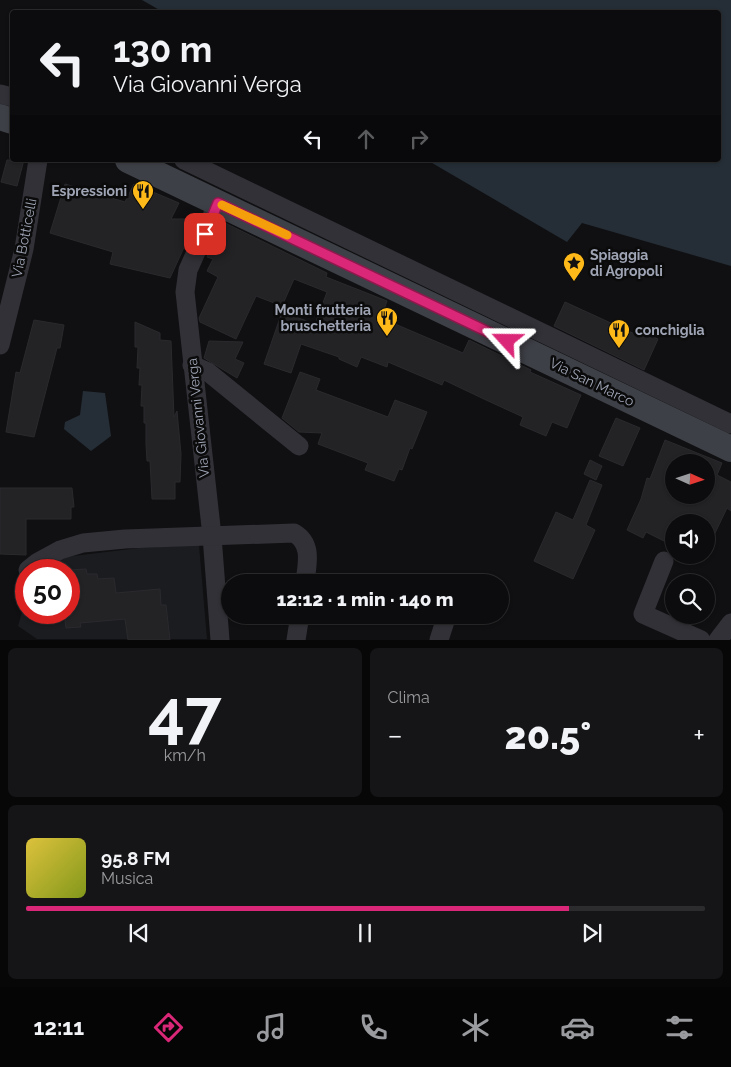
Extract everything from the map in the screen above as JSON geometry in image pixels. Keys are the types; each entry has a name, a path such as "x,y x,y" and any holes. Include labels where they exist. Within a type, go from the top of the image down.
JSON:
{"main road":[{"name":"Via San Marco","path":"132,162 731,449"}],"street":[{"name":"Via Botticelli","path":"0,345 24,249 38,162"},
{"path":"188,162 731,424"},
{"name":"Via Giovanni Verga","path":"218,203 188,270 185,292 212,536 220,640"},
{"path":"192,366 208,372 299,446"},
{"path":"44,559 60,550 83,543 126,539 294,534 302,538 307,547 306,574"},
{"path":"664,561 642,614 701,640"},
{"path":"718,640 731,623"},
{"path":"296,640 299,624"},
{"path":"439,640 444,624"}],"shaded area":[{"path":"142,0 731,0 731,266 582,223 567,242 430,162 721,162 721,10 160,10"},
{"path":"83,391 105,393 111,436 91,451 64,429 65,422 80,415"},
{"path":"199,545 207,639 37,639 18,626 19,624 80,624 80,559 61,559 139,548"}],"building":[{"path":"7,160 10,160 10,162 23,162 17,186 1,182"},
{"path":"65,184 125,202 134,184 179,203 171,219 197,219 170,278 110,264 113,252 50,233"},
{"path":"223,222 327,273 326,277 387,301 381,318 463,353 469,340 531,370 530,372 581,395 567,428 552,422 546,436 520,425 523,417 444,380 442,385 388,362 387,367 361,357 357,367 339,359 339,357 301,344 291,373 264,364 282,312 315,324 327,292 294,279 282,306 256,296 236,339 200,322 199,318 218,277 207,271 213,259 207,257"},
{"path":"565,302 637,335 639,330 658,339 644,370 554,326"},
{"path":"34,320 64,325 60,348 57,348 34,437 6,432 16,372 20,373"},
{"path":"135,322 160,333 160,340 171,341 174,417 177,411 181,454 180,482 175,482 175,499 152,499 150,461 147,461 144,406 141,406 142,385 139,385 140,368 137,368 138,347 135,347"},
{"path":"209,341 243,342 235,359 244,363 237,378 204,358"},
{"path":"300,372 320,379 316,390 388,417 395,400 427,412 402,470 399,469 394,481 365,470 368,463 318,444 322,433 299,432 282,418"},
{"path":"616,418 640,428 623,466 599,456"},
{"path":"665,440 700,454 665,454 665,504 715,504 715,460 722,463 717,475 731,482 731,511 727,508 715,533 715,514 665,514 665,542 646,532 643,538 627,530 641,499 647,478 650,479"},
{"path":"590,460 602,466 596,480 584,474"},
{"path":"590,480 602,485 586,525 595,530 573,579 534,561 556,512 573,520"},
{"path":"0,488 72,488 74,507 71,507 71,519 26,519 26,555 0,554"},
{"path":"80,569 86,569 87,574 97,574 98,579 114,578 116,593 160,589 161,605 166,605 170,640 128,640 125,619 80,623"},
{"path":"80,623 81,627 66,628 66,624"}],"slow traffic":[{"path":"222,205 287,235"}],"place":[{"name":"Espressioni","path":"143,210"},
{"name":"Spiaggia di Agropoli","path":"574,282"},
{"name":"Monti frutteria bruschetteria","path":"387,337"},
{"name":"conchiglia","path":"619,349"}],"route":[{"path":"205,234 218,203 507,341"}]}
